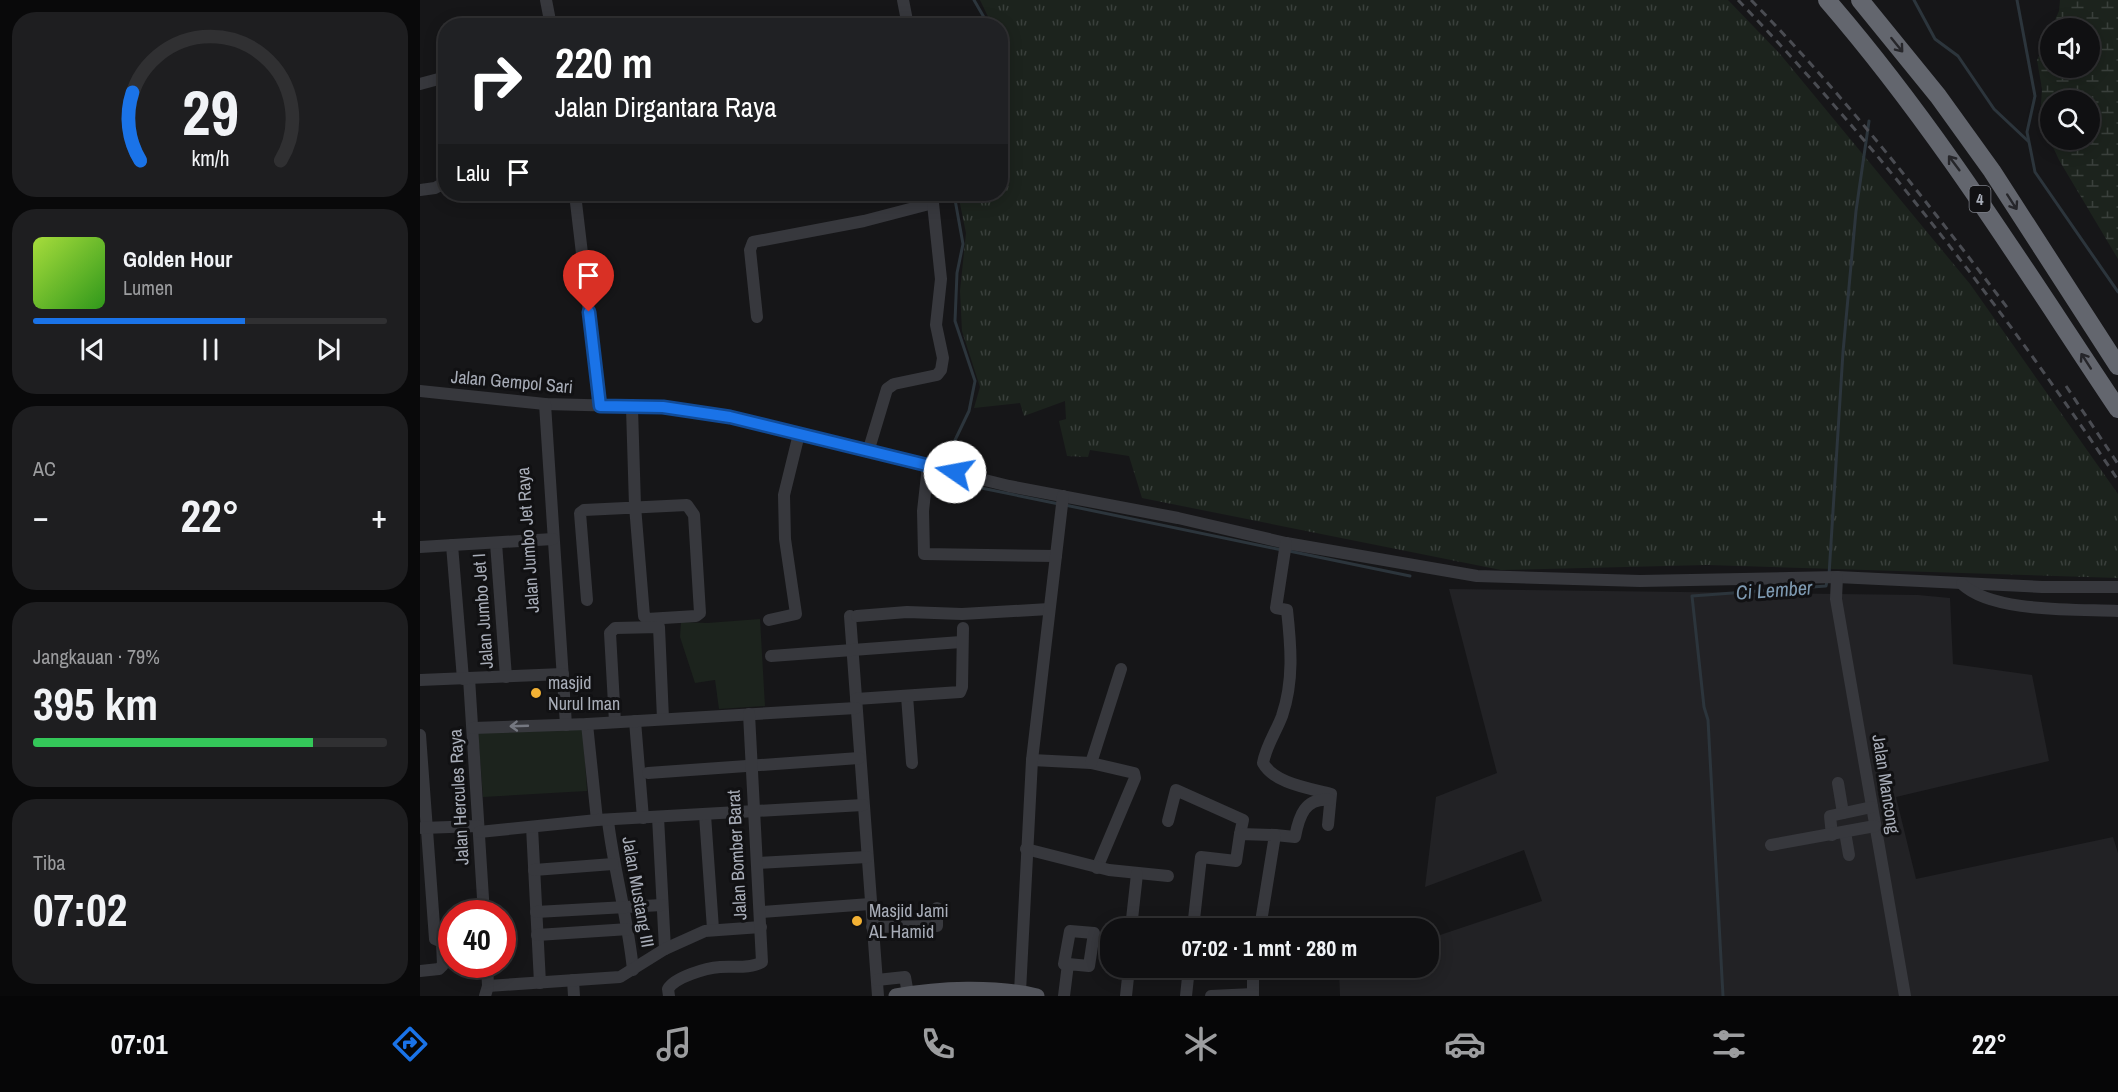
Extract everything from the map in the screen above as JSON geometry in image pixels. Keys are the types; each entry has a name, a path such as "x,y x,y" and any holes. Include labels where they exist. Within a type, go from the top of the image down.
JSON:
{"highway":[{"name":"4","path":"1827,0 1909,103 1977,194 2118,410"},
{"name":"4","path":"1860,0 1938,96 1992,171 2118,366"}],"main road":[{"path":"901,995 1020,992 1037,996"}],"street":[{"path":"546,0 549,18"},
{"path":"903,0 906,18"},
{"path":"420,84 438,79"},
{"path":"420,190 438,186"},
{"path":"576,201 600,406"},
{"path":"757,317 750,250 753,242 864,221 924,201"},
{"path":"868,452 887,389 894,384 937,375 943,363 936,325 941,279 933,201"},
{"name":"Jalan Gempol Sari","path":"420,391 542,404 688,410 730,417 955,472 1062,503 1285,548 1477,576 2080,588 2118,586"},
{"name":"Jalan Jumbo Jet Raya","path":"542,404 559,674 566,725"},
{"path":"587,600 580,513 635,506 687,505 694,515 699,615 645,617 635,506 632,408"},
{"path":"769,620 796,614 785,539 784,495 799,434"},
{"path":"932,467 923,511 924,554 1056,556"},
{"path":"1020,992 1032,760 1062,503"},
{"path":"420,547 549,539"},
{"name":"Jalan Jumbo Jet I","path":"496,543 506,677"},
{"name":"Jalan Hercules Raya","path":"452,545 473,728 483,900"},
{"path":"1285,548 1276,608 1287,610 1291,679 1282,716 1265,751 1263,763 1267,771 1286,781 1331,794 1328,825"},
{"name":"Jalan Mancong","path":"1833,582 1905,996"},
{"path":"1962,584 1976,595 2011,604 2118,611"},
{"path":"878,996 859,758 853,616 907,612 962,614 1049,609"},
{"path":"615,722 610,633 615,628 655,626 660,631 663,719"},
{"path":"473,728 749,714 960,692 963,628"},
{"path":"771,656 961,642"},
{"path":"1091,763 1121,669"},
{"path":"420,680 559,674"},
{"path":"907,696 912,763"},
{"name":"Jalan Bomber Barat","path":"486,991 540,983 620,977 665,949 713,929 761,927 749,714"},
{"path":"635,720 643,818"},
{"name":"Jalan Mustang III","path":"587,724 603,820 629,929 633,969"},
{"path":"420,735 426,916 435,939 438,940"},
{"path":"648,774 859,758"},
{"path":"1032,760 1091,763 1131,772 1135,778 1098,868"},
{"path":"1838,783 1843,813"},
{"path":"1168,820 1176,790 1243,820 1236,861 1201,857 1194,918"},
{"path":"1240,834 1295,837 1301,813 1308,804 1318,799 1330,800"},
{"path":"424,828 532,827 603,820 863,805"},
{"path":"1849,855 1829,817 1872,807"},
{"path":"705,815 713,929"},
{"path":"658,817 665,949"},
{"path":"1771,845 1875,826"},
{"path":"532,827 540,983"},
{"path":"1262,918 1275,835"},
{"path":"1026,849 1060,855 1072,862 1098,868 1168,876"},
{"path":"758,863 867,857"},
{"path":"534,870 613,864"},
{"path":"1132,918 1137,874"},
{"path":"536,912 662,904"},
{"path":"761,912 870,904"},
{"path":"872,927 937,926 937,908"},
{"path":"669,996 670,984 705,971 762,962 761,927"},
{"path":"537,935 629,929"},
{"path":"1064,996 1068,964"},
{"path":"420,971 438,968"},
{"path":"877,980 905,976 901,995"},
{"path":"1126,996 1129,978"},
{"path":"1186,996 1188,978"},
{"path":"1211,996 1253,995 1253,978"},
{"path":"573,980 574,996"}],"shaded area":[{"path":"1449,589 1918,595 1950,598 1953,664 2032,675 2049,761 1896,797 1916,879 2113,837 2118,853 2118,996 1340,996 1339,978 1439,978 1439,935 1542,901 1524,850 1425,887 1436,797 1497,773"}],"green space":[{"path":"980,0 1728,0 1780,54 1970,284 2118,494 2118,578 1707,565 1501,570 1142,498 1129,456 1090,450 1088,457 1067,456 1059,421 1066,419 1065,401 1024,416 1020,403 974,408 980,387 962,331 960,291 966,233 959,201 1008,201 1008,18 989,18"},
{"path":"2060,0 2118,0 2118,259 2054,150 2100,150 2100,90 2042,90 2040,78 2100,78 2100,18 2056,18"},
{"path":"2040,53 2040,77 2037,60"},
{"path":"760,619 765,706 719,709 715,680 695,683 680,637 681,622 707,623"},
{"path":"583,729 587,791 483,797 478,733"}],"waterway":[{"path":"974,0 984,18"},
{"path":"1914,0 1935,39 1958,56 1994,109 2028,141"},
{"path":"2017,0 2035,96 2027,132 2035,172 2118,292"},
{"name":"Ci Lember","path":"1829,575 1843,352 1856,211 1869,121"},
{"path":"945,467 946,459 969,411 975,381 955,321 957,273 963,244 955,201"},
{"path":"945,473 947,481 1059,504"},
{"path":"1065,505 1282,550"},
{"path":"1289,551 1410,576"},
{"name":"Ci Lember","path":"1723,996 1708,720 1704,707 1692,596 1826,586 1827,581"}],"railway":[{"path":"1738,0 1841,113 1938,232 2031,354 2118,480"},
{"path":"1751,0 1853,112 1917,190 2009,310"},
{"path":"2066,386 2118,464"}],"place":[{"name":"masjid Nurul Iman","path":"536,693"},
{"name":"Masjid Jami AL Hamid","path":"857,921"}],"route":[{"path":"589,312 600,406 663,407 730,417 955,472"}]}
